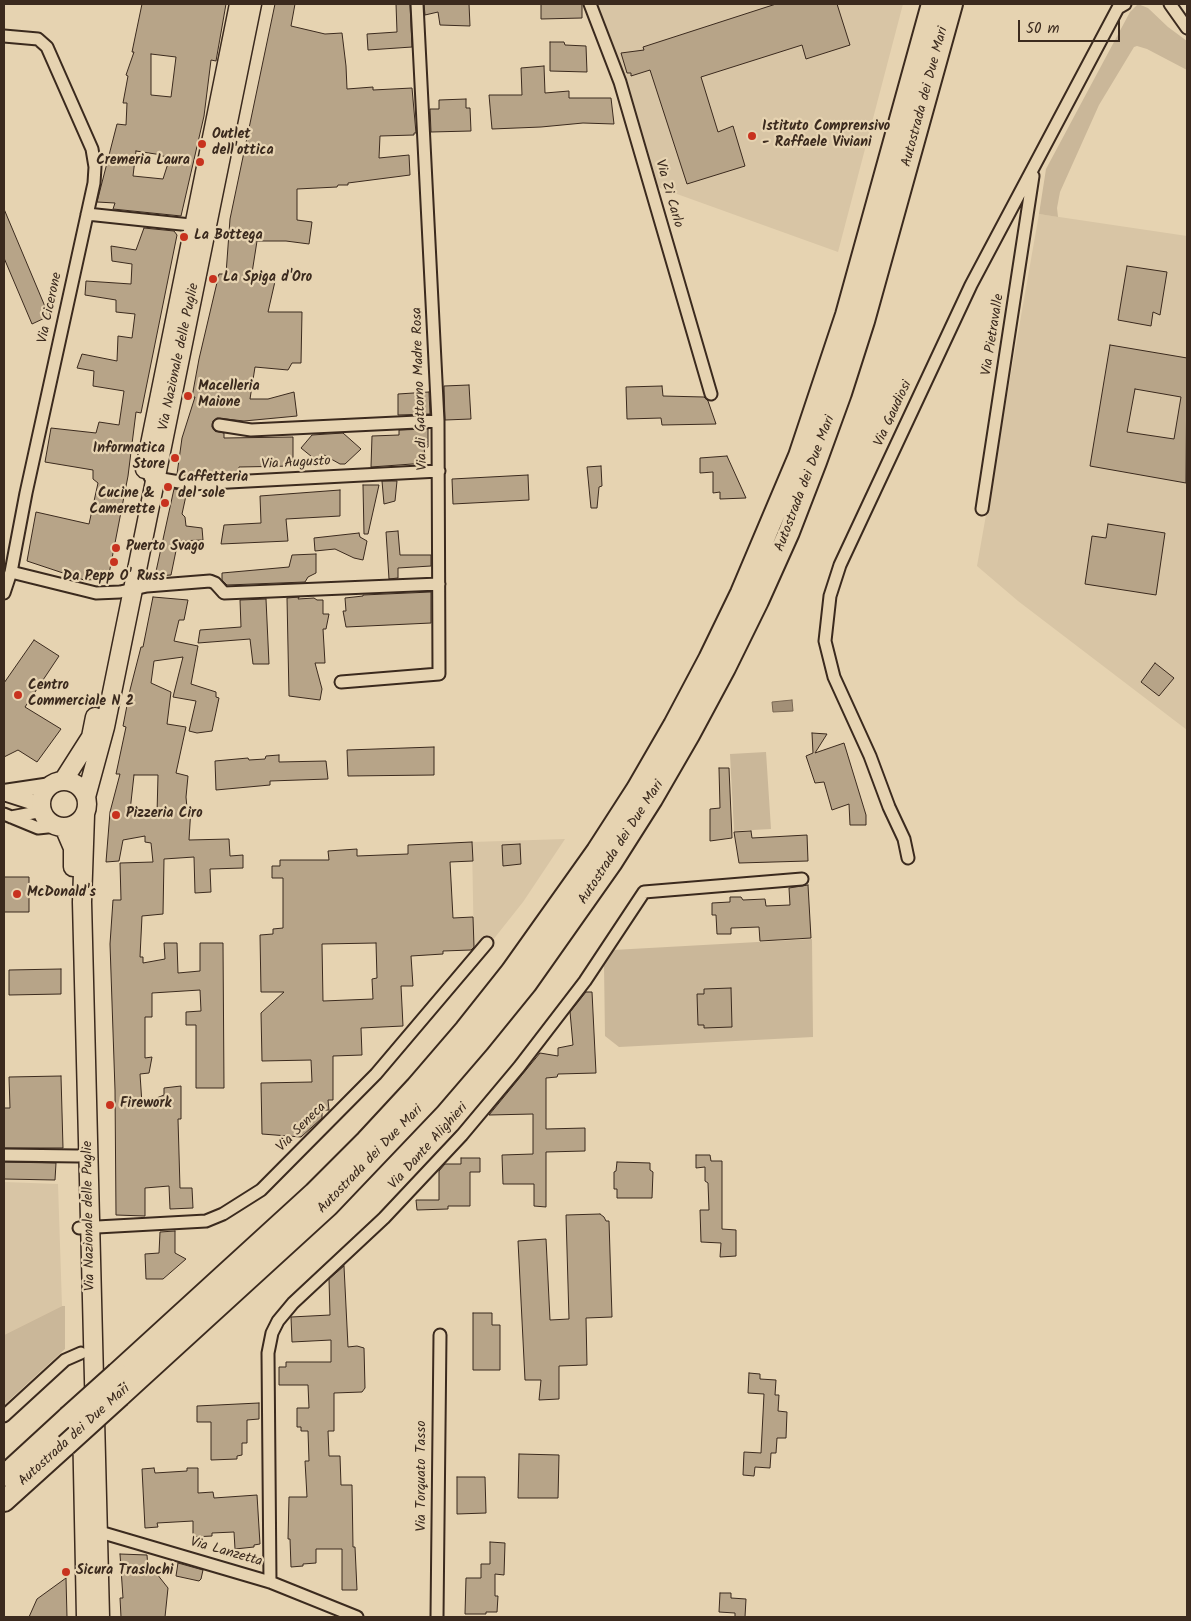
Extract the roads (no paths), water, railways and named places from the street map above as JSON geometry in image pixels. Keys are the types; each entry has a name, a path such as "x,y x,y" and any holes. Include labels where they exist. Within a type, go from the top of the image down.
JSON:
{"highway":[{"name":"Autostrada dei Due Mari","path":"4,1476 314,1193 416,1087 465,1030 516,965 576,882 637,789 709,659 752,567 799,456 846,315 932,4"},
{"name":"Autostrada dei Due Mari","path":"4,1501 328,1206 430,1099 526,984 612,862 652,799 690,735 746,626 789,532 816,462 864,321 952,4"}],"main road":[{"name":"Via Nazionale delle Puglie","path":"58,783 91,737 126,590 200,226 240,4"},
{"name":"Via Nazionale delle Puglie","path":"200,226 252,4"},
{"name":"Via Nazionale delle Puglie","path":"86,797 105,727 126,590"},
{"path":"71,782 78,785 86,797 85,815 76,824 60,826 51,822 42,808 46,790 58,783 71,782"},
{"name":"Via Nazionale delle Puglie","path":"85,815 82,902 85,1227 95,1440 86,1617"},
{"name":"Via Nazionale delle Puglie","path":"60,826 73,848 78,1156 85,1227 81,1353 91,1530 100,1617"}],"street":[{"name":"Via di Gattorno Madre Rosa","path":"341,682 439,674 438,421 417,4"},
{"name":"Via Zi Carlo","path":"590,4 620,82 711,394"},
{"name":"Via Gaudiosi","path":"908,858 904,839 889,807 870,756 834,677 825,641 830,596 840,565 971,285 1118,8 1125,4"},
{"path":"1170,4 1187,28"},
{"name":"Via Cicerone","path":"4,36 38,39 47,47 92,149 95,167 94,183 28,483 11,572 4,593"},
{"name":"Via Pietravalle","path":"982,508 1035,166"},
{"path":"87,214 200,226"},
{"path":"219,424 251,430 438,421"},
{"name":"Via Augusto","path":"149,477 191,484 439,471"},
{"path":"11,572 96,593 210,581 224,593 439,584"},
{"path":"4,793 58,783"},
{"path":"4,793 42,808"},
{"path":"6,816 42,808"},
{"path":"6,816 38,828 60,826"},
{"name":"Via Dante Alighieri","path":"270,1582 268,1353 272,1333 278,1321 293,1303 390,1211 462,1135 519,1067 585,981 644,892 802,879"},
{"name":"Via Seneca","path":"85,1227 206,1221 223,1214 261,1190 376,1074 488,943"},
{"path":"4,1155 78,1156"},
{"name":"Via Torquato Tasso","path":"437,1617 440,1335"},
{"path":"4,1416 65,1360 81,1353"},
{"name":"Via Lanzetta","path":"91,1530 270,1582 357,1617"}],"place":[{"name":"Istituto Comprensivo - Raffaele Viviani","path":"752,136"},
{"name":"Outlet dell'ottica","path":"202,144"},
{"name":"Cremeria Laura","path":"200,162"},
{"name":"La Bottega","path":"184,237"},
{"name":"La Spiga d'Oro","path":"213,279"},
{"name":"Macelleria Maione","path":"188,396"},
{"name":"Informatica Store","path":"175,458"},
{"name":"Caffetteria del sole","path":"168,487"},
{"name":"Cucine & Camerette","path":"165,503"},
{"name":"Puerto Svago","path":"116,548"},
{"name":"Da Pepp O' Russ","path":"114,562"},
{"name":"Centro Commerciale N 2","path":"18,695"},
{"name":"Pizzeria Ciro","path":"116,815"},
{"name":"McDonald's","path":"17,894"},
{"name":"Firework","path":"110,1105"},
{"name":"Sicura Traslochi","path":"66,1572"}]}
